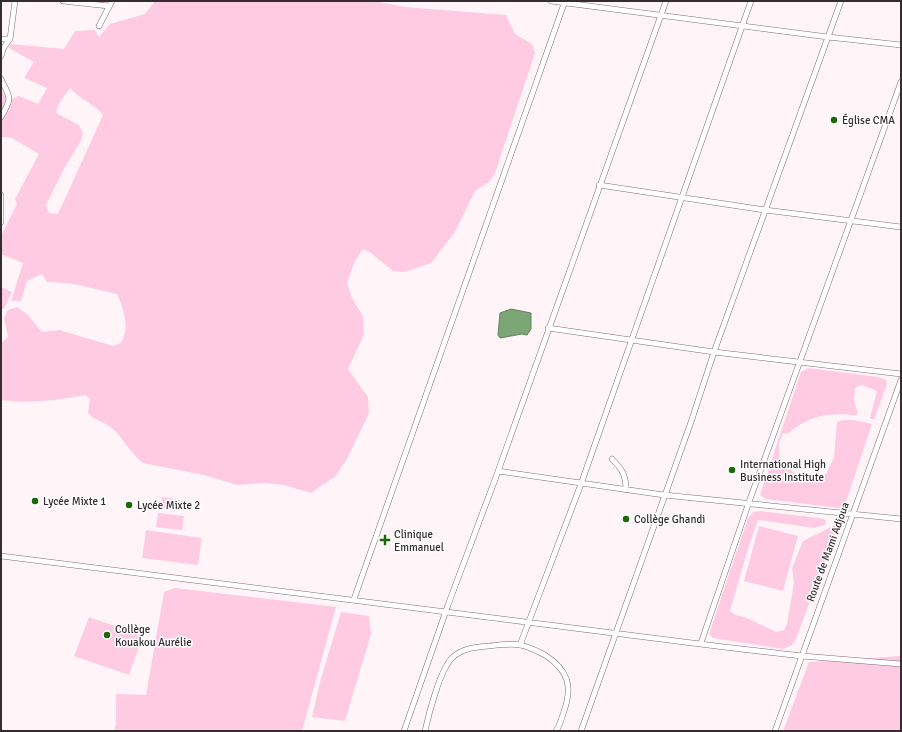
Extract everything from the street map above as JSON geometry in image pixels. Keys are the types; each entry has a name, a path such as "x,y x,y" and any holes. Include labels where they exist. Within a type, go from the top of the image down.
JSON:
{"street":[{"path":"1,56 4,47 10,40 15,1"},
{"path":"63,1 109,6"},
{"path":"99,26 112,1"},
{"path":"551,1 901,45"},
{"path":"404,731 666,1"},
{"path":"520,645 530,622 580,484 751,1"},
{"path":"581,731 691,422 714,352 841,1"},
{"path":"354,599 564,2"},
{"path":"1,39 10,40"},
{"path":"1,79 9,95 10,103 1,117"},
{"path":"701,644 749,502 852,221 901,82"},
{"path":"599,185 683,196 765,210 901,228"},
{"path":"1,195 1,222"},
{"path":"548,328 714,352 901,374"},
{"name":"Route de Mami Adjoua","path":"775,731 901,380"},
{"path":"612,459 621,468 626,476 626,490"},
{"path":"498,471 664,495 749,502 852,515 901,519"},
{"path":"1,556 354,599 701,644 802,656 901,664"},
{"path":"425,731 442,676 448,663 453,657 469,649 520,645 538,651 550,659 560,667 567,680 569,697 556,731"}],"shaded area":[{"path":"155,1 374,1 405,7 506,15 515,34 532,44 535,53 495,173 489,182 475,191 455,232 431,263 405,272 393,271 371,253 363,249 355,261 347,283 352,298 363,316 364,335 348,369 368,397 369,413 348,457 336,476 311,493 284,485 264,483 237,485 204,475 143,463 113,429 88,413 90,399 86,395 54,400 1,400 1,343 8,337 4,318 8,310 17,307 27,314 42,332 59,330 113,346 121,343 124,337 126,325 124,312 117,294 74,284 47,282 42,274 27,281 21,301 11,301 23,263 1,254 1,236 17,204 15,199 39,154 12,138 1,137 1,89 8,100 19,96 38,104 47,88 24,78 34,62 9,48 11,44 64,49 75,31 95,30 99,37 110,24 145,14","holes":["70,88 95,107 103,115 58,214 49,213 46,205 64,169 81,141 83,133 79,125 56,113 59,103"]},
{"path":"1,287 12,292 4,309 1,309"},
{"path":"511,309 531,313 531,329 527,335 522,334 500,338 498,335 500,313"},
{"path":"808,368 878,377 886,380 887,384 874,420 870,418 877,391 862,385 855,388 854,400 858,414 834,414 813,418 787,434 783,433 779,443 779,463 791,468 793,473 809,476 822,475 826,474 834,457 837,422 850,420 872,424 846,502 838,508 766,499 760,495 801,372"},
{"path":"162,497 180,500 178,510 161,508"},
{"path":"760,511 826,520 825,525 814,528 758,520 730,611 735,615 745,617 776,632 784,630 787,624 794,583 792,568 803,541 835,525 837,528 796,639 792,645 783,649 713,638 709,634 748,518 753,512"},
{"path":"158,513 184,516 182,530 156,527"},
{"path":"759,526 798,536 783,591 744,581"},
{"path":"146,530 202,538 198,565 142,558"},
{"path":"175,588 336,607 302,731 114,731 116,724 116,694 146,695 164,592"},
{"path":"341,612 369,616 371,634 345,721 312,717 320,682"},
{"path":"89,617 143,636 129,675 74,656"},
{"path":"901,656 901,731 783,731 809,662"}],"place":[{"name":"Église CMA","path":"834,120"},
{"name":"International High Business Institute","path":"732,470"},
{"name":"Lycée Mixte 1","path":"35,501"},
{"name":"Lycée Mixte 2","path":"129,505"},
{"name":"Collège Ghandi","path":"626,519"},
{"name":"Clinique Emmanuel","path":"385,540"},
{"name":"Collège Kouakou Aurélie","path":"107,635"}]}
